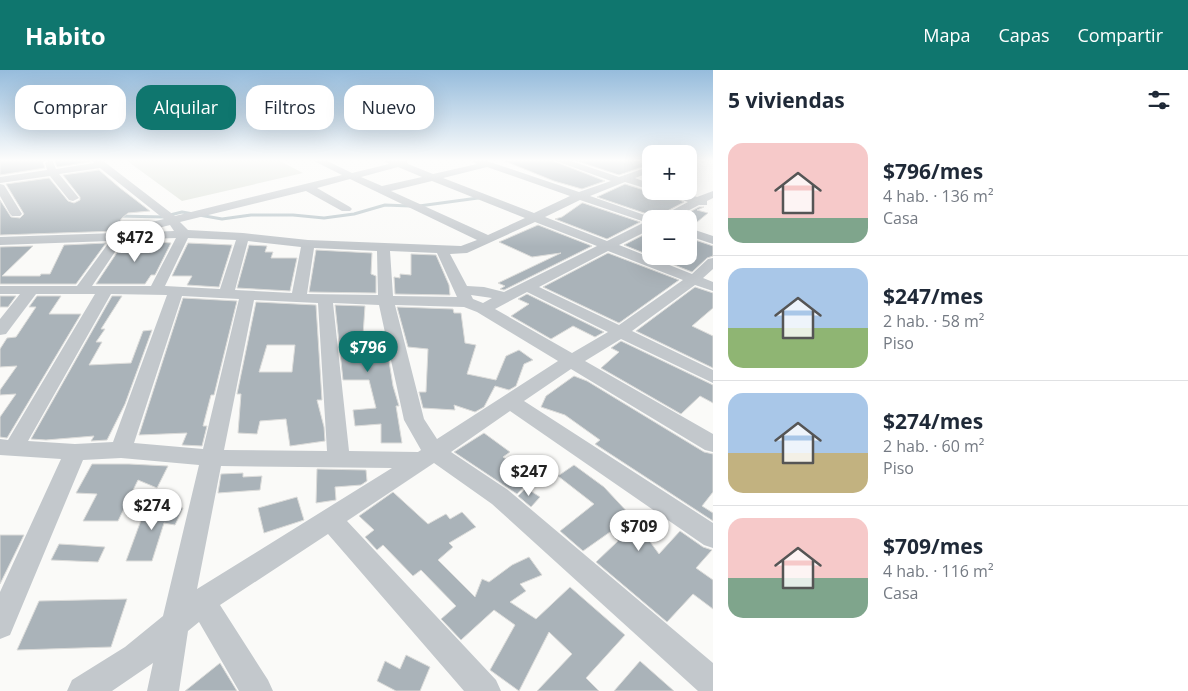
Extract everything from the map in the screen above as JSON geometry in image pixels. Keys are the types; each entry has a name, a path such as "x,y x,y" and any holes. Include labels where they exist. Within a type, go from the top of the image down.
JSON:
{"street":[{"path":"1,189 16,214"},
{"path":"66,189 73,198"},
{"path":"132,189 172,221 184,234"},
{"path":"81,290 117,236 299,189"},
{"path":"311,189 346,209"},
{"path":"380,190 384,189"},
{"path":"465,189 704,283"},
{"path":"559,189 642,217"},
{"path":"0,241 184,234 383,248 468,249 596,189"},
{"path":"380,190 488,240"},
{"path":"680,210 713,194"},
{"path":"694,200 713,206"},
{"path":"484,309 642,229"},
{"path":"156,290 184,234"},
{"path":"697,235 713,240"},
{"path":"164,691 175,625 212,458 237,293 243,237"},
{"path":"299,298 308,244"},
{"path":"383,248 386,300 414,420 428,456"},
{"path":"442,250 464,297"},
{"path":"83,691 136,658 202,601 428,456 571,361 704,283 713,262"},
{"path":"528,287 713,377"},
{"path":"0,290 156,290 237,293 299,298 386,300 464,297 713,444"},
{"path":"0,330 32,290"},
{"path":"464,297 472,290 484,291 506,298"},
{"path":"105,291 7,447 74,452 121,450 212,458 339,459 428,456 500,497 713,683"},
{"path":"121,450 176,291"},
{"path":"325,298 339,459"},
{"path":"510,401 713,536"},
{"path":"0,625 74,452"},
{"path":"329,518 484,691"},
{"path":"202,601 257,691"}],"shaded area":[{"path":"166,189 234,189 182,201"}],"building":[{"path":"9,189 58,189 68,201 74,203 80,200 74,189 121,189 150,211 128,213 121,219 118,231 0,235 0,200 11,217 20,218 24,214"},
{"path":"614,189 641,189 642,200 679,200 684,202 669,210 642,210 642,212 597,197"},
{"path":"582,203 640,222 607,239 555,219 562,217"},
{"path":"697,210 708,213 697,222"},
{"path":"538,225 592,246 504,290 500,289 505,286 498,283 561,253 532,257 499,242"},
{"path":"642,236 642,252 624,245"},
{"path":"149,241 171,243 155,275 151,275 145,284 96,284 124,242"},
{"path":"697,241 713,246 713,256 707,258 692,272 674,265 697,265"},
{"path":"106,243 76,284 0,284 0,247 33,246 2,276 40,276 41,274 50,274 64,245"},
{"path":"188,243 232,245 219,287 187,285 192,276 172,276"},
{"path":"249,245 267,246 265,252 273,252 271,258 297,258 290,291 237,288"},
{"path":"316,250 372,253 371,274 376,276 376,293 309,292"},
{"path":"608,253 679,280 619,323 543,287"},
{"path":"411,254 436,255 449,285 450,295 395,294 394,277 400,278 400,274 411,275"},
{"path":"695,287 713,293 713,308 692,326 713,336 713,368 636,331"},
{"path":"527,294 604,332 595,337 573,326 551,339 511,316 529,304 518,299"},
{"path":"0,296 16,296 8,307 0,307"},
{"path":"37,296 61,296 49,314 81,314 7,438 0,437 0,417 16,394 0,395 0,390 17,366 0,367 0,349 7,338 16,337 36,307 29,307"},
{"path":"112,296 122,296 101,329 105,329 96,342 102,342 89,365 131,363 143,331 152,330 125,404 107,440 91,441 94,436 46,440 31,439"},
{"path":"183,298 237,301 214,395 211,395 203,426 207,426 202,446 182,445 187,433 139,435"},
{"path":"256,302 316,305 322,400 317,400 324,427 325,441 290,446 286,419 260,421 257,434 238,433 241,394 237,394","holes":["267,345 295,345 292,372 259,372"]},
{"path":"335,305 365,306 362,350 387,349 393,386 399,406 396,406 402,443 381,443 381,424 355,426 353,410 376,408 369,380 343,380"},
{"path":"397,307 453,309 454,313 461,313 465,343 476,345 467,374 496,380 506,356 519,350 533,360 524,364 516,386 509,390 495,386 484,407 475,412 454,405 455,410 423,408 419,392 426,392 428,349 408,347"},
{"path":"621,341 713,385 713,403 700,396 681,414 601,368 619,352 611,348"},
{"path":"574,376 587,381 704,452 713,454 713,492 702,506 713,513 713,521 595,444 600,440 565,415 541,407 546,396"},
{"path":"484,433 510,452 503,457 533,477 517,494 454,452"},
{"path":"92,464 168,466 157,488 138,480 118,521 83,521 97,494 76,493"},
{"path":"574,465 604,487 632,517 659,554 680,531 703,547 712,550 696,568 713,580 713,609 693,594 667,622 596,562 618,541 610,532 583,551 560,531 594,504 558,476"},
{"path":"317,469 366,470 367,481 361,485 335,487 336,500 316,503"},
{"path":"243,473 243,477 262,476 260,490 218,493 221,474"},
{"path":"526,488 540,497 531,507 518,496"},
{"path":"393,492 428,524 446,514 450,519 462,512 476,527 449,543 453,547 438,560 475,597 482,579 489,582 512,565 529,557 542,575 520,584 526,591 510,602 536,619 570,587 625,635 586,678 599,691 537,691 572,654 549,632 519,691 490,670 515,625 494,610 461,640 441,619 456,606 421,570 413,576 383,545 377,550 365,537 374,530 359,516"},
{"path":"297,497 304,520 264,533 258,508"},
{"path":"147,504 183,508 175,525 164,523 152,561 126,561"},
{"path":"0,535 24,535 0,584"},
{"path":"59,544 105,547 98,562 51,560"},
{"path":"127,599 111,647 17,650 39,601"},
{"path":"406,655 430,667 420,691 396,691 377,681 385,661 400,669"},
{"path":"640,661 674,691 614,691"},
{"path":"220,663 237,691 185,691"}],"waterway":[{"path":"419,206 478,198"},
{"path":"170,215 182,212 222,219 251,215 293,215 324,218 354,214 385,205 410,206"},
{"path":"118,216 165,217"}]}
